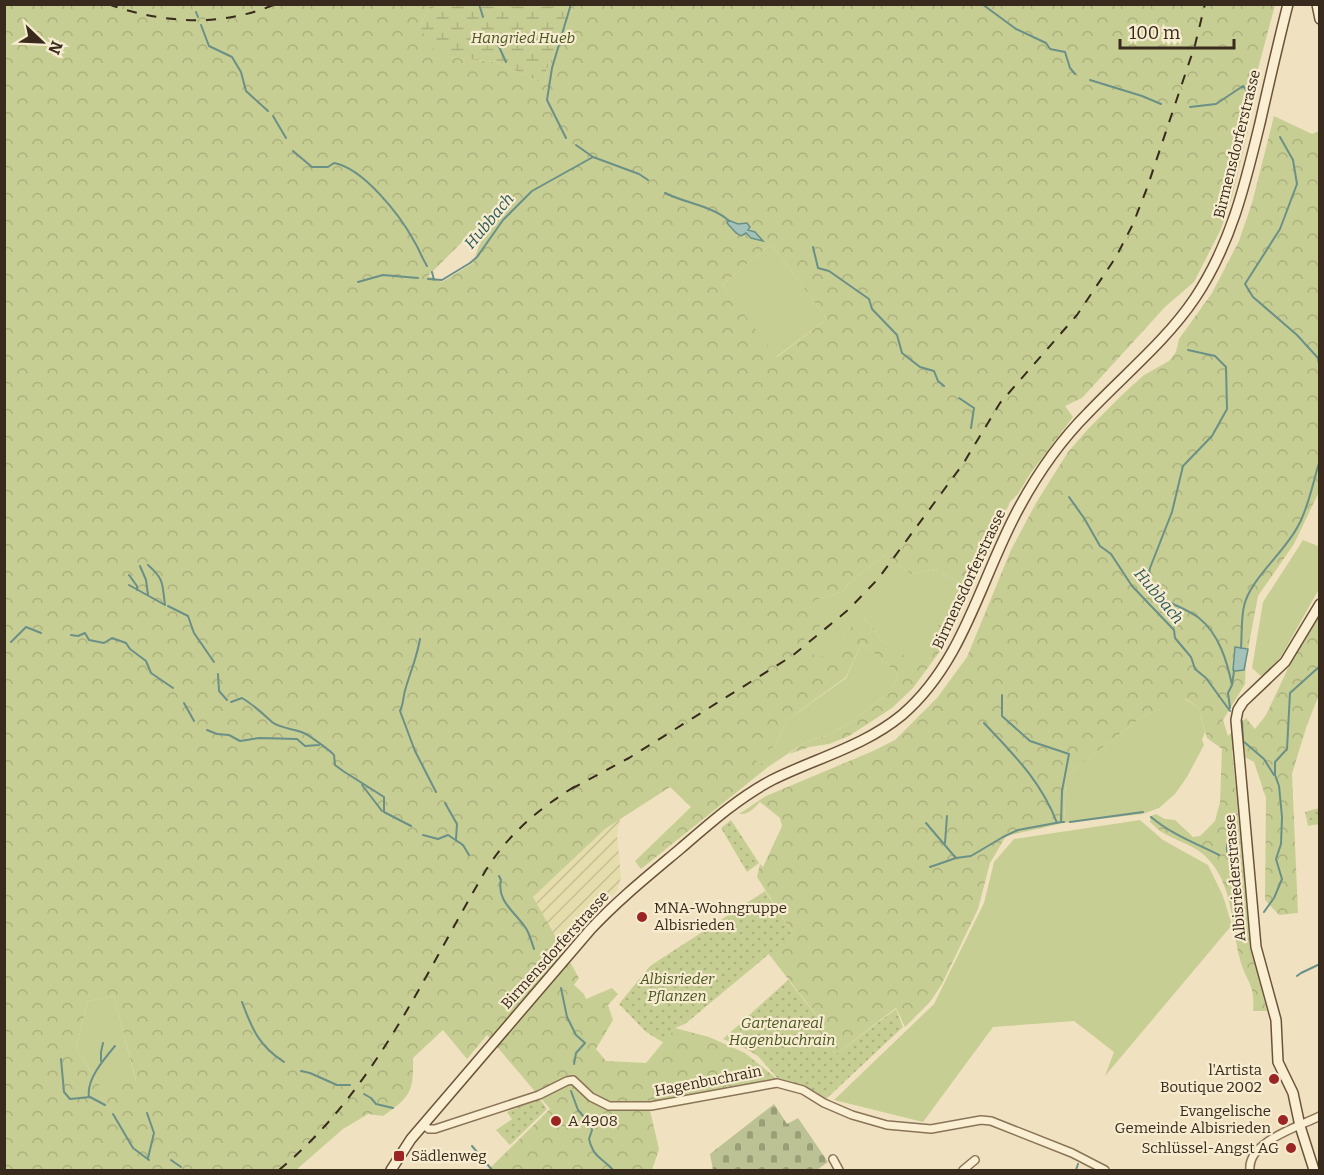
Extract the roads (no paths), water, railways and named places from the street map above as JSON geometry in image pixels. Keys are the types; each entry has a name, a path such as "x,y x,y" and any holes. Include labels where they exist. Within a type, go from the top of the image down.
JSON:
{"main road":[{"name":"Birmensdorferstrasse","path":"390,1170 423,1125 590,930 620,900 750,793 772,780 878,733 916,702 932,684 954,651 1005,537 1038,476 1085,416 1178,320 1194,299 1217,260 1227,240 1244,189 1288,4"},
{"path":"1317,4 1320,19"},
{"name":"Albisriederstrasse","path":"1314,1170 1300,1126 1293,1093 1278,1062 1276,1020 1253,932 1236,720 1243,702 1285,662 1320,604"}],"street":[{"name":"Hagenbuchrain","path":"423,1125 435,1130 539,1095 573,1080 601,1104 629,1107 656,1106 777,1083 803,1090 824,1103 852,1115 887,1125 931,1129 981,1120 991,1121 1072,1153 1105,1170"},
{"path":"1250,1170 1251,1159 1263,1144 1320,1116"},
{"path":"833,1159 839,1170"},
{"path":"963,1170 975,1160"}],"water":[{"path":"728,220 738,224 747,223 750,227 748,230 755,232 763,241 751,238 746,233 741,236 736,233 727,223"},
{"path":"1235,647 1248,649 1244,670 1233,670"},
{"path":"1236,841 1237,859 1231,860 1227,844"}],"waterway":[{"path":"479,4 483,17"},
{"name":"Hubbach","path":"566,138 547,100 552,68 571,4"},
{"path":"982,4 1016,29 1046,43 1050,49 1065,52 1070,68 1075,74"},
{"name":"Hubbach","path":"196,12 198,17"},
{"name":"Hubbach","path":"201,25 209,46 232,57 241,72 246,91 268,111"},
{"path":"495,38 506,62"},
{"path":"1090,80 1161,104"},
{"path":"1190,107 1216,104 1243,86 1248,92"},
{"name":"Hubbach","path":"273,116 286,138"},
{"path":"1280,137 1293,160 1297,184 1280,229 1245,284 1253,297 1297,335 1318,358 1320,369"},
{"name":"Hubbach","path":"576,145 593,157 639,174 648,180"},
{"name":"Hubbach","path":"293,151 312,167 328,167 334,163 357,174 368,183 380,194 408,230 427,266"},
{"name":"Hubbach","path":"428,279 442,280 470,263 477,257 503,220 532,191 593,157"},
{"name":"Hubbach","path":"665,193 714,211 728,220"},
{"name":"Hubbach","path":"813,247 818,268 829,271 869,299 872,309 897,335 902,353 920,367 934,371 938,381 944,386"},
{"name":"Hubbach","path":"432,272 434,280"},
{"name":"Hubbach","path":"358,282 383,275 418,278"},
{"path":"1188,350 1215,356 1226,367 1227,409 1212,436 1183,466 1172,512 1150,568 1146,590 1188,611 1206,624 1221,648 1232,685"},
{"name":"Hubbach","path":"959,398 974,408 971,428"},
{"path":"1241,648 1243,611 1248,596 1302,519 1320,460"},
{"name":"Hubbach","path":"1069,497 1100,546 1111,554 1132,586 1174,630 1175,638 1191,657 1195,669 1206,678 1230,711"},
{"path":"129,585 165,605 160,579 148,565"},
{"path":"140,566 146,580 148,595"},
{"path":"129,575 137,586 137,590"},
{"path":"168,606 188,616 194,633 214,662"},
{"path":"11,642 26,627 41,633"},
{"path":"71,635 78,636 85,633 89,640 104,643 112,638 126,643 146,661 151,673 173,688"},
{"path":"420,639 400,711 415,751 436,792"},
{"path":"1264,912 1274,898 1282,879 1276,859 1281,844 1282,817 1275,762 1287,749 1290,693 1320,666"},
{"path":"1230,708 1228,693 1234,671"},
{"path":"218,674 219,691 227,700"},
{"path":"1002,695 1002,716 1030,741 1069,754 1062,791 1061,822 1064,822"},
{"path":"231,702 242,698 275,724 304,733 314,739 334,755 335,765 384,797 384,812 411,826"},
{"path":"184,703 194,721"},
{"name":"Hubbach","path":"1242,721 1243,741 1264,759 1274,775"},
{"path":"984,723 1035,781 1057,823"},
{"path":"207,730 229,735 240,741 259,738 297,739 305,746 319,745"},
{"path":"362,785 382,811"},
{"path":"445,803 457,824 456,839"},
{"path":"1070,822 1143,812"},
{"path":"945,843 947,816"},
{"path":"1151,817 1175,833 1219,855"},
{"path":"930,867 956,858 971,856 1018,830 1061,822"},
{"path":"926,823 955,857"},
{"path":"423,835 438,839 448,835 463,845 469,855"},
{"path":"499,876 504,901 527,930 534,949"},
{"path":"1297,976 1320,964"},
{"path":"561,988 567,1017 576,1035 585,1043 576,1053 574,1064"},
{"path":"242,1002 257,1036 268,1050 284,1062"},
{"path":"101,1061 103,1043"},
{"path":"89,1097 93,1077 115,1046"},
{"path":"61,1059 64,1092 70,1099 90,1097 105,1105"},
{"path":"301,1071 337,1085 350,1085"},
{"path":"571,1091 578,1110 591,1125 589,1139 593,1150 613,1170"},
{"path":"364,1094 376,1104 393,1108"},
{"path":"147,1113 154,1133 148,1158"},
{"path":"113,1114 133,1148 149,1160"},
{"path":"472,1146 492,1170"},
{"path":"171,1160 181,1167"},
{"path":"1076,1170 1078,1164"}],"railway":[{"path":"108,4 150,16 192,20 235,17 276,4"},
{"path":"571,789 629,758 792,656 848,610 878,579 963,464 1000,403 1077,315 1116,257 1133,224 1147,188 1195,45 1205,4"},
{"path":"279,1170 313,1139 343,1105 370,1068 419,990 486,870 505,844 526,822 577,785"}],"place":[{"name":"MNA-Wohngruppe Albisrieden","path":"642,917"},
{"name":"l'Artista Boutique 2002","path":"1274,1079"},
{"name":"Evangelische Gemeinde Albisrieden","path":"1283,1120"},
{"name":"A 4908","path":"556,1121"},
{"name":"Schlüssel-Angst AG","path":"1291,1148"},
{"name":"Sädlenweg","path":"399,1156"}],"park label":[{"name":"Hangried Hueb","path":"523,38"},
{"name":"Albisrieder Pflanzen","path":"677,988"},
{"name":"Gartenareal Hagenbuchrain","path":"782,1032"}]}
